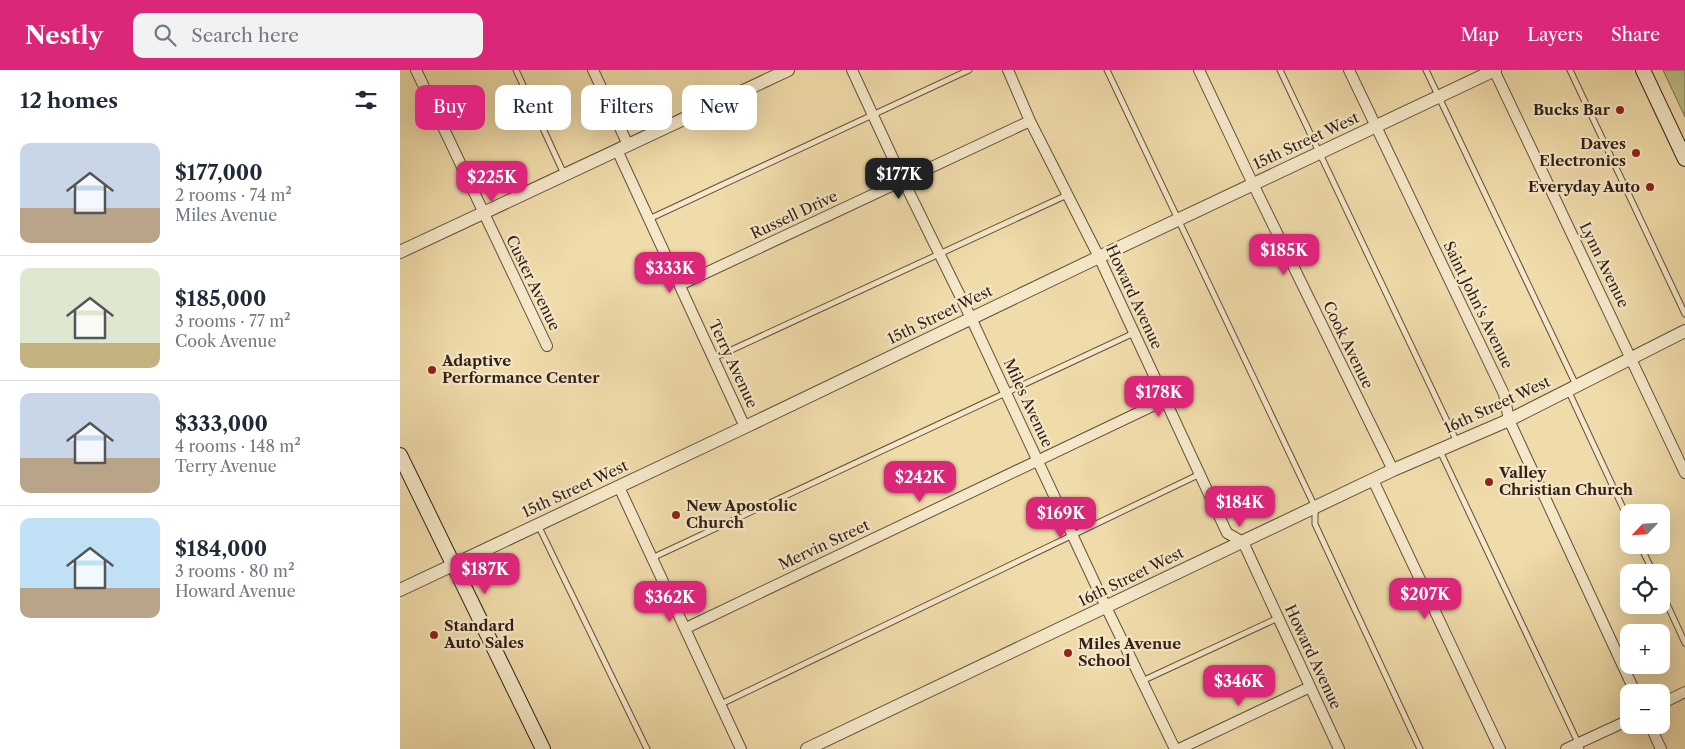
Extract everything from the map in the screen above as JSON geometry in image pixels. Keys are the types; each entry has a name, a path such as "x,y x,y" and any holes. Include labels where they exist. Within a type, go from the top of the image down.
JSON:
{"main road":[{"path":"1643,70 1685,157"},
{"path":"400,455 543,749"}],"street":[{"name":"Custer Avenue","path":"416,70 547,346"},
{"name":"Terry Avenue","path":"594,70 649,219 745,427"},
{"path":"401,248 565,175 788,70"},
{"name":"Miles Avenue","path":"852,70 1006,392 1106,608 1175,749"},
{"name":"Howard Avenue","path":"1008,70 1030,121 1099,257 1227,532 1243,542 1340,749"},
{"name":"Cook Avenue","path":"1199,70 1394,470"},
{"name":"Saint John's Avenue","path":"1349,70 1504,394 1509,420 1631,684"},
{"name":"15th Street West","path":"400,590 1494,70"},
{"name":"Lynn Avenue","path":"1494,70 1685,474"},
{"name":"Russell Drive","path":"680,285 1030,121"},
{"name":"16th Street West","path":"807,749 1394,470 1509,420 1685,331"},
{"name":"Mervin Street","path":"686,628 1165,400"},
{"path":"1373,480 1500,749"},
{"path":"619,487 741,749"},
{"path":"1179,749 1310,687"},
{"path":"1670,700 1685,692"},
{"path":"1566,749 1580,746 1620,725"},
{"path":"1654,734 1661,749"}],"lane":[{"path":"516,70 565,175"},
{"path":"649,219 969,70"},
{"path":"1107,70 1316,507 1315,524 1420,749"},
{"path":"1280,70 1457,442"},
{"path":"1426,70 1572,388 1622,504"},
{"path":"1570,70 1685,314"},
{"path":"714,358 1068,194"},
{"path":"652,558 1134,333"},
{"path":"1439,450 1580,746"},
{"path":"721,704 1200,474"},
{"path":"538,524 647,749"},
{"path":"1670,610 1685,643"},
{"path":"1142,681 1278,618"}],"green space":[{"path":"1663,70 1685,70 1685,117"}],"place":[{"name":"Bucks Bar","path":"1620,110"},
{"name":"Daves Electronics","path":"1636,153"},
{"name":"Everyday Auto","path":"1650,187"},
{"name":"Adaptive Performance Center","path":"432,370"},
{"name":"Valley Christian Church","path":"1489,482"},
{"name":"New Apostolic Church","path":"676,515"},
{"name":"Standard Auto Sales","path":"434,635"},
{"name":"Miles Avenue School","path":"1068,653"}]}
